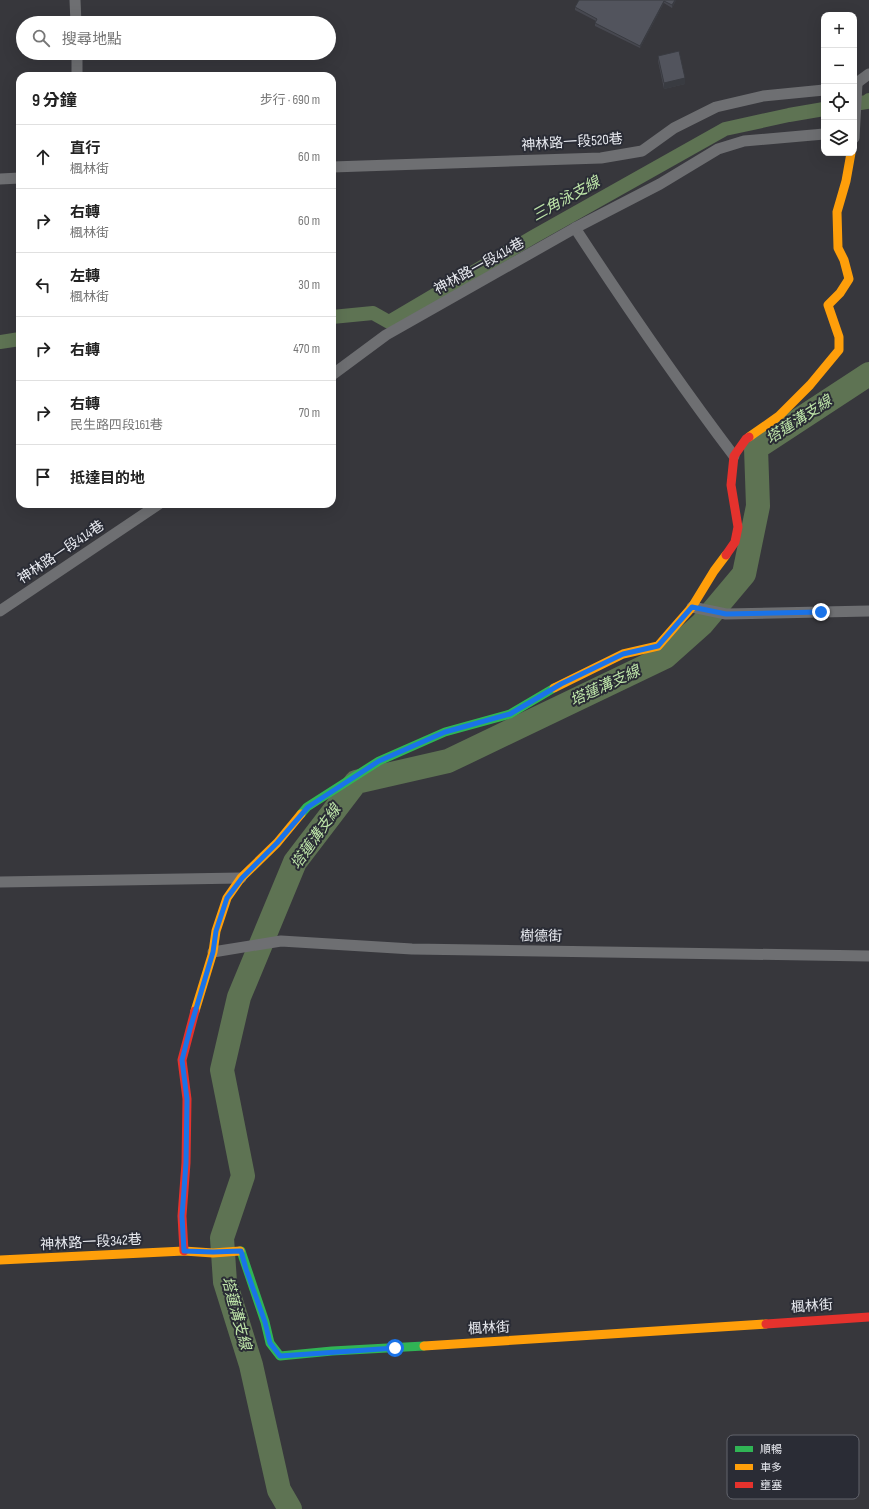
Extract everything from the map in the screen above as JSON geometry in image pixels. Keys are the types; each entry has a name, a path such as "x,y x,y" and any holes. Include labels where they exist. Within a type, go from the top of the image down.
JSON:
{"street":[{"path":"75,0 76,16"},
{"path":"77,60 77,72"},
{"path":"856,84 869,74"},
{"name":"神林路一段520巷","path":"336,167 601,158 615,156 642,151 674,128 716,107 763,96 821,90"},
{"name":"神林路一段414巷","path":"336,372 386,335 575,228 660,184 718,149 744,141 821,134"},
{"path":"184,1251 182,1216 186,1163 187,1099 182,1060 213,952 216,931 227,898 242,878 277,843 308,807 379,761 445,732 510,714 561,684 623,654 658,646 692,607 714,571 735,542 738,527 732,485 734,456 746,439 779,416 810,385 839,350 839,337 828,305 840,293 849,279 844,260 838,248 837,212 846,181 850,156"},
{"path":"0,179 16,178"},
{"path":"575,228 644,331 702,414 734,456"},
{"name":"神林路一段414巷","path":"0,611 153,508"},
{"path":"692,607 726,614 869,612"},
{"path":"0,882 242,878"},
{"name":"樹德街","path":"213,952 281,941 412,949 869,956"},
{"name":"神林路一段342巷","path":"0,1260 184,1251"},
{"name":"楓林街","path":"184,1251 241,1251 265,1322 270,1343 280,1356 332,1351 869,1317"}],"building":[{"path":"579,0 675,0 672,5 664,1 640,46 595,23 597,19 575,7"},
{"path":"679,51 685,78 664,83 658,56"}],"waterway":[{"name":"三角泳支線","path":"857,104 867,102 869,100"},
{"name":"三角泳支線","path":"336,317 373,313 389,322 533,237 725,129 821,110"},
{"name":"三角泳支線","path":"0,342 16,340"},
{"name":"塔蓮溝支線","path":"290,1509 279,1490 251,1365 225,1282 222,1238 243,1176 222,1070 239,997 295,862 356,782 448,761 665,657 702,624 744,574 758,506 756,448 869,374"}],"traffic: fast":[{"path":"301,814 307,807 379,761 445,732 510,714 554,688"},
{"path":"240,1251 265,1322 270,1343 280,1356 332,1351 424,1346"}],"traffic: slow":[{"path":"749,437 779,416 810,385 839,350 839,337 828,305 840,293 849,279 844,260 838,248 837,212 846,181 850,156"},
{"path":"554,688 623,654 658,646 692,607 714,571 726,555"},
{"path":"195,1011 213,952 216,931 227,898 241,878 277,843 301,814"},
{"path":"0,1260 184,1251 213,1253 240,1251"},
{"path":"424,1346 766,1324"}],"traffic: jam":[{"path":"726,555 735,542 738,527 731,485 734,456 749,437"},
{"path":"184,1251 182,1216 186,1163 187,1099 182,1060 195,1011"},
{"path":"766,1324 869,1317"}],"route":[{"path":"395,1348 332,1351 280,1356 270,1343 265,1322 241,1251 184,1251 182,1216 186,1163 187,1099 182,1060 213,952 216,931 227,898 242,878 277,843 308,807 379,761 445,732 510,714 561,684 623,654 658,646 692,607 726,614 821,612"}]}
